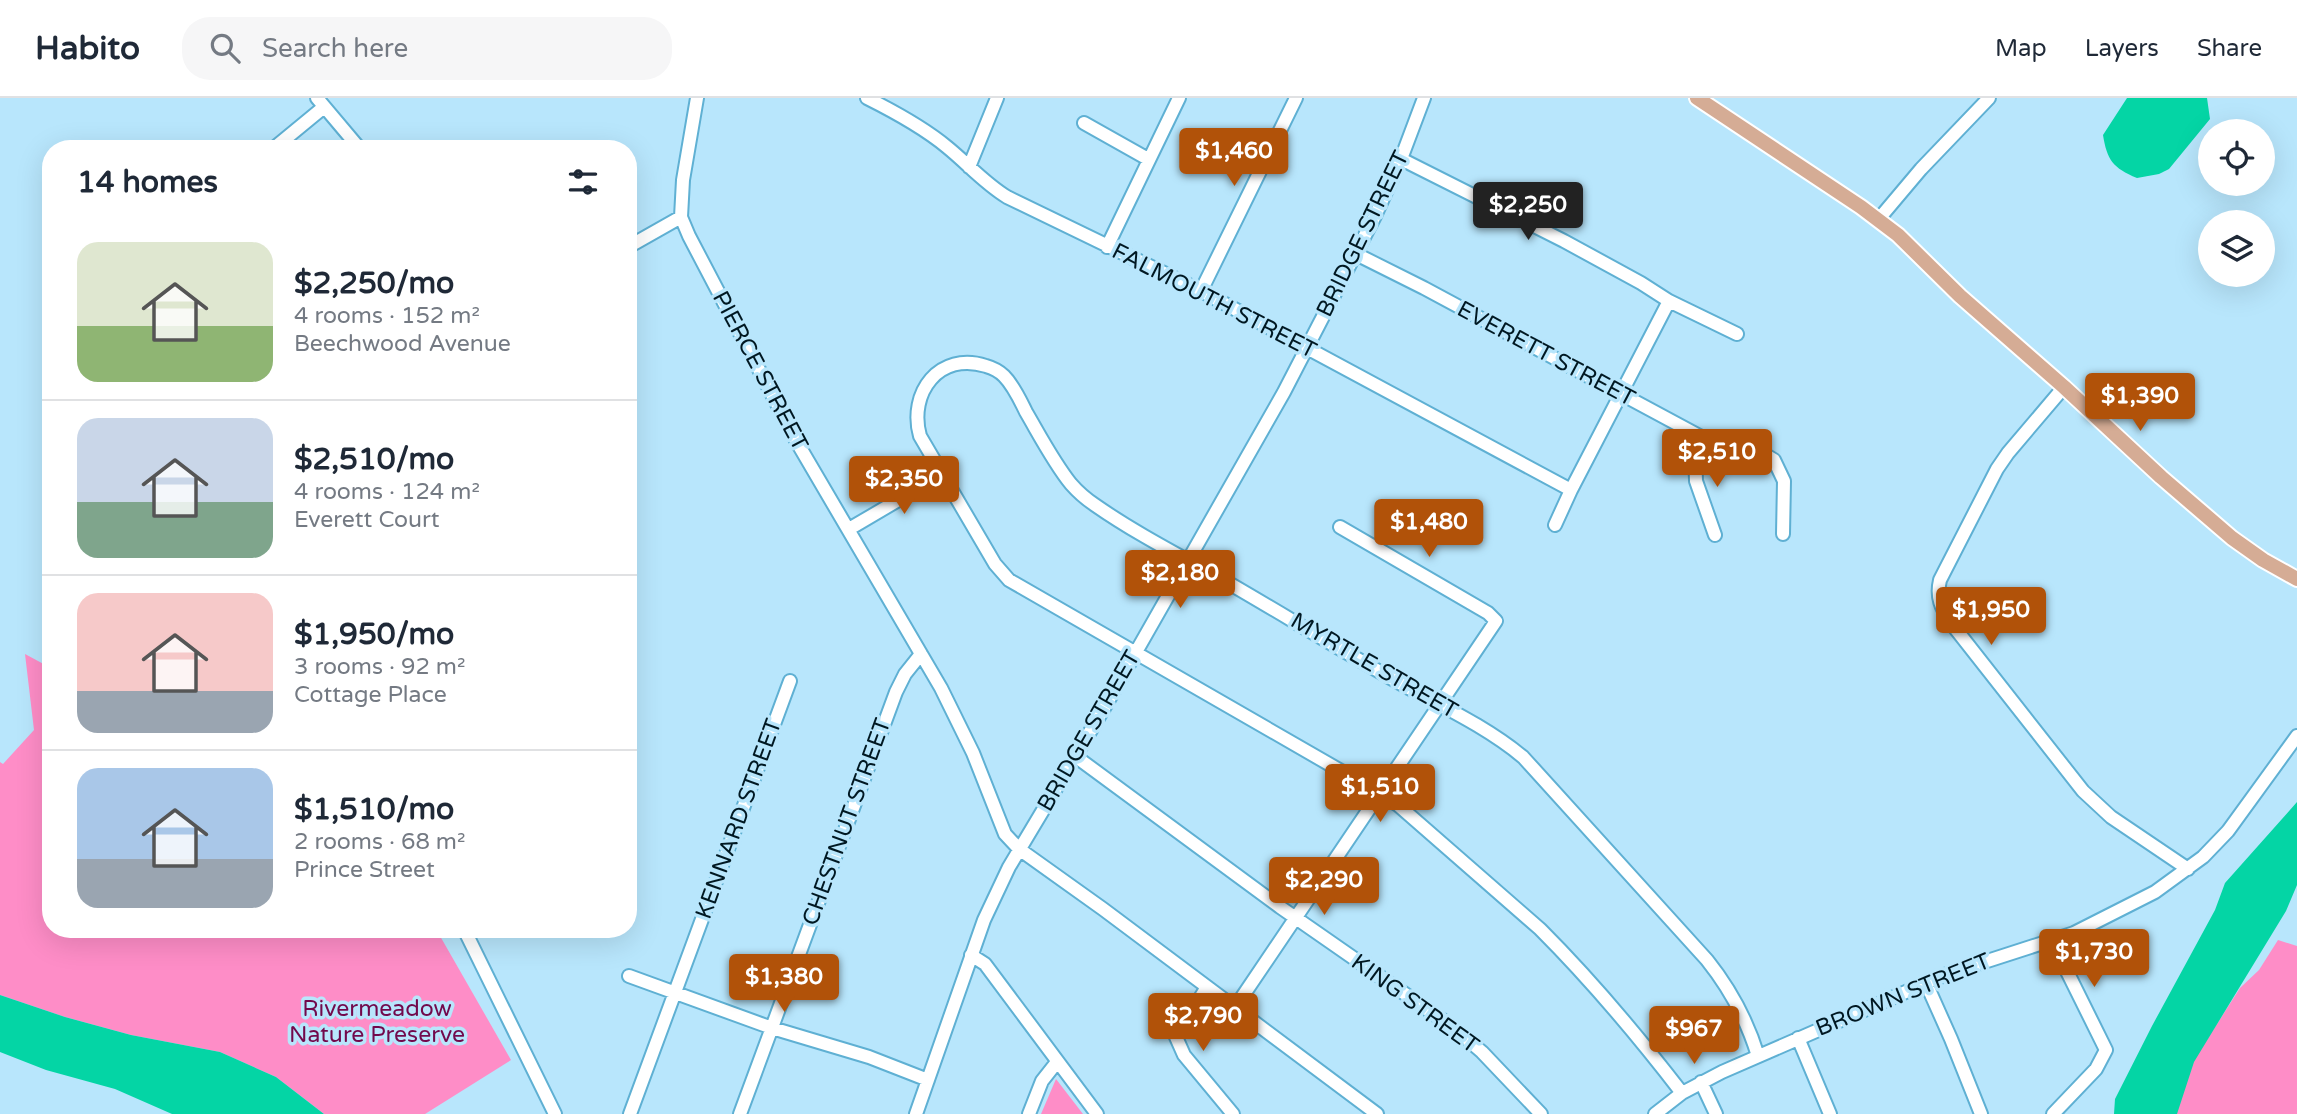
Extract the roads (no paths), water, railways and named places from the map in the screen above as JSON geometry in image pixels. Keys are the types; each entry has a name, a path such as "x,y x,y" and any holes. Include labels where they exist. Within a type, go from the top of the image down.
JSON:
{"main road":[{"path":"1697,98 1861,206 1898,235 1960,296 2161,477 2263,560 2297,579"}],"street":[{"name":"PIERCE STREET","path":"697,98 683,180 681,217 778,407 961,726 1005,834 1019,849 1377,1114"},
{"name":"FALMOUTH STREET","path":"867,98 933,136 992,188 1007,197 1201,291 1570,490"},
{"path":"968,167 997,98"},
{"path":"1107,247 1179,98"},
{"path":"1201,291 1296,98"},
{"name":"BRIDGE STREET","path":"916,1114 984,920 1019,849 1189,561 1308,348 1401,159 1424,98"},
{"path":"1878,220 1921,169 1989,98"},
{"path":"281,140 321,102 353,140"},
{"path":"1084,123 1148,159"},
{"path":"1401,159 1564,241 1669,301 1737,334"},
{"path":"637,242 681,217"},
{"name":"EVERETT STREET","path":"1356,254 1705,439 1736,454 1759,451 1774,460 1784,481 1783,534"},
{"path":"1555,525 1570,490 1669,301"},
{"name":"MYRTLE STREET","path":"942,475 920,436 916,414 921,392 933,376 947,367 965,363 998,371 1012,386 1059,468 1078,492 1100,509 1395,681 1442,704 1492,734 1523,757 1726,984 1737,1002 1758,1056"},
{"path":"2064,387 2007,453 1997,469 1940,580 1937,592 1940,604 1951,623 2082,791 2111,817 2188,869"},
{"path":"1705,439 1695,452 1696,481 1715,535"},
{"path":"849,529 942,475 995,564 1009,580 1381,794 1540,929 1607,1002 1682,1093"},
{"path":"1234,1009 1496,621 1488,613 1340,527"},
{"name":"CHESTNUT STREET","path":"740,1114 896,692 905,674 921,654"},
{"name":"KENNARD STREET","path":"630,1114 790,681"},
{"name":"BROWN STREET","path":"1655,1114 1701,1082 1798,1038 1987,959 2052,941 2095,923 2155,892 2203,857 2228,831 2297,736"},
{"name":"KING STREET","path":"1075,756 1469,1039 1541,1114"},
{"path":"470,938 555,1114"},
{"path":"2052,941 2106,1050 2096,1069 2053,1114"},
{"path":"971,955 985,964 1097,1114"},
{"path":"629,976 772,1028 869,1057 928,1080"},
{"path":"1926,983 1981,1114"},
{"path":"1207,987 1176,1037 1184,1055 1233,1114"},
{"path":"1798,1038 1830,1114"},
{"path":"1029,1114 1042,1081 1057,1062"},
{"path":"1701,1082 1716,1114"}],"park label":[{"name":"Rivermeadow Nature Preserve","path":"377,1022"}]}
